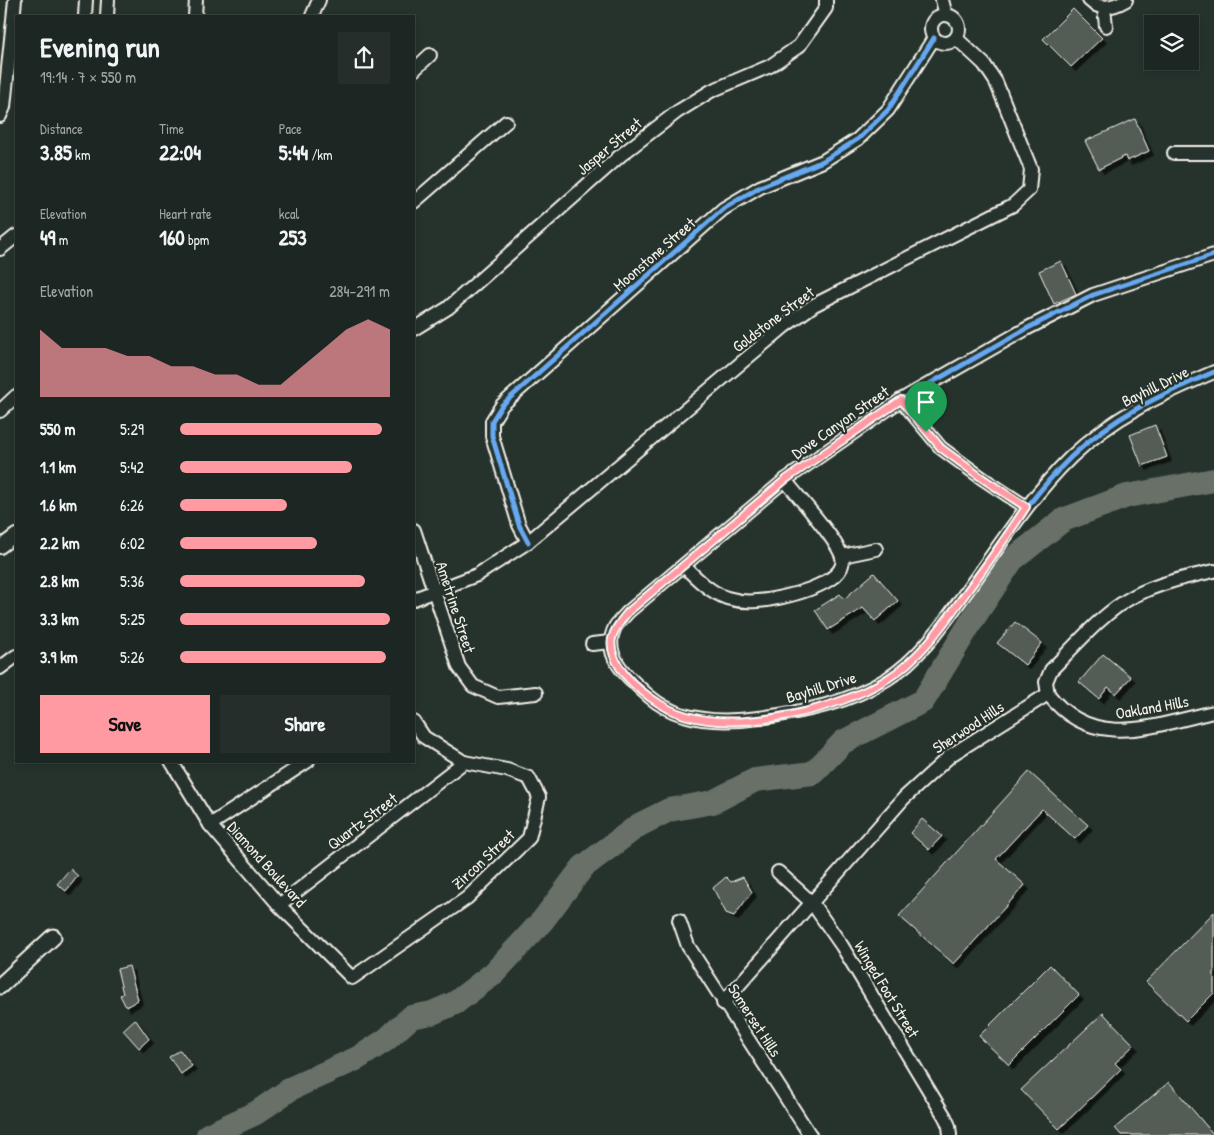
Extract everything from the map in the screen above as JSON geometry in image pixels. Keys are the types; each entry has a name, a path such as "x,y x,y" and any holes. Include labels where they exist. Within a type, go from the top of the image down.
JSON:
{"street":[{"path":"0,116 4,107 15,0"},
{"path":"85,15 86,0"},
{"path":"107,15 108,0"},
{"path":"194,15 196,0"},
{"path":"312,15 319,0"},
{"name":"Jasper Street","path":"415,328 448,308 621,155 677,112 711,91 770,66 799,46 826,8 826,0"},
{"path":"942,0 946,15"},
{"path":"1089,0 1104,8 1117,5 1126,0"},
{"path":"1104,8 1106,26"},
{"path":"946,15 957,20 960,33 956,38 945,44 934,38 931,26 940,16 946,15"},
{"name":"Moonstone Street","path":"528,542 519,525 492,436 492,420 502,405 723,209 760,187 823,161 858,139 888,110 934,38"},
{"name":"Goldstone Street","path":"415,599 433,590 477,575 528,542 785,326 814,305 1013,205 1029,190 1031,169 996,82 984,64 956,38"},
{"path":"415,69 430,55"},
{"path":"415,201 506,122"},
{"path":"1174,153 1214,153"},
{"path":"0,249 15,237"},
{"name":"Dove Canyon Street","path":"611,642 615,627 628,612 785,480 901,400 1026,329 1093,295 1214,256"},
{"name":"Bayhill Drive","path":"611,642 613,657 623,672 652,699 668,709 687,716 712,720 752,720 807,710 836,702 887,679 910,662 950,615 1026,507 1050,479 1093,436 1127,412 1214,372"},
{"path":"0,412 15,397"},
{"path":"901,400 941,448 1026,507"},
{"path":"684,566 698,579 725,597 757,601 796,593 827,581 837,574 842,565 842,556 834,542 785,480"},
{"name":"Ametrine Street","path":"415,533 459,667 473,686 498,697 536,692"},
{"path":"0,547 15,536"},
{"path":"842,556 876,549"},
{"path":"1048,694 1046,682 1051,670 1114,609 1133,596 1154,587 1214,571"},
{"path":"592,644 611,642"},
{"path":"0,668 15,657"},
{"name":"Oakland Hills","path":"1048,694 1058,707 1080,722 1100,730 1120,731 1139,729 1214,712"},
{"name":"Sherwood Hills","path":"723,1003 904,798 931,771 971,741 1048,694"},
{"path":"415,724 424,737 464,762"},
{"name":"Quartz Street","path":"279,905 464,762"},
{"name":"Zircon Street","path":"352,978 467,898 529,838 539,797 529,778 507,770 464,762"},
{"name":"Diamond Boulevard","path":"172,763 210,825 279,905 352,978"},
{"path":"210,825 305,763"},
{"name":"Winged Foot Street","path":"778,872 812,903 842,946 945,1117 950,1135"},
{"name":"Somerset Hills","path":"679,920 688,946 723,1003 810,1135"},
{"path":"0,986 53,937"}],"building":[{"path":"1073,9 1102,38 1071,67 1043,39"},
{"path":"1135,119 1149,151 1127,161 1125,156 1099,169 1085,141"},
{"path":"1061,261 1076,294 1054,304 1039,271"},
{"path":"1155,425 1167,457 1142,466 1130,435"},
{"path":"874,573 898,601 875,621 863,608 828,630 815,610 840,594 844,599"},
{"path":"1015,622 1042,643 1025,665 997,643"},
{"path":"1103,654 1131,677 1116,694 1108,687 1099,699 1079,682"},
{"path":"1029,772 1088,825 1075,839 1042,809 996,859 1025,885 954,964 899,916"},
{"path":"922,819 942,836 929,850 910,833"},
{"path":"70,869 78,876 66,891 57,884"},
{"path":"726,877 731,882 743,877 752,892 734,916 726,913 713,888"},
{"path":"1214,912 1214,993 1186,1021 1146,982"},
{"path":"1050,965 1079,995 1009,1065 979,1036"},
{"path":"129,966 138,1000 126,1007 120,995 123,994 117,969"},
{"path":"1103,1013 1134,1045 1115,1063 1121,1069 1059,1129 1021,1090"},
{"path":"135,1019 149,1039 139,1048 123,1030"},
{"path":"180,1050 192,1066 181,1074 169,1057"},
{"path":"1169,1082 1214,1135 1121,1135 1115,1128"}],"waterway":[{"path":"208,1135 256,1113 292,1088 358,1058 386,1040 411,1017 432,1013 455,1003 494,973 543,920 583,867 639,825 669,810 713,802 755,780 813,773 843,742 923,701 976,614 1012,560 1063,520 1127,496 1214,480"}],"cycle path":[{"path":"528,542 519,525 492,436 492,421 502,405 723,209 760,187 823,161 858,139 888,110 934,38"},
{"path":"1214,255 1093,295 1026,329 901,400 785,480 628,612 615,627 611,638 614,658 634,683 650,697 674,712 702,719 745,720 792,713 841,700 872,687 898,671 927,644 1012,527 1040,491 1071,457 1121,418 1156,398 1214,372"}],"route":[{"path":"901,400 926,432 958,462 1026,507 950,615 910,662 887,679 836,702 807,710 752,720 712,720 687,716 668,709 652,699 623,672 613,657 611,642 615,627 628,612 785,480 901,400"}]}
